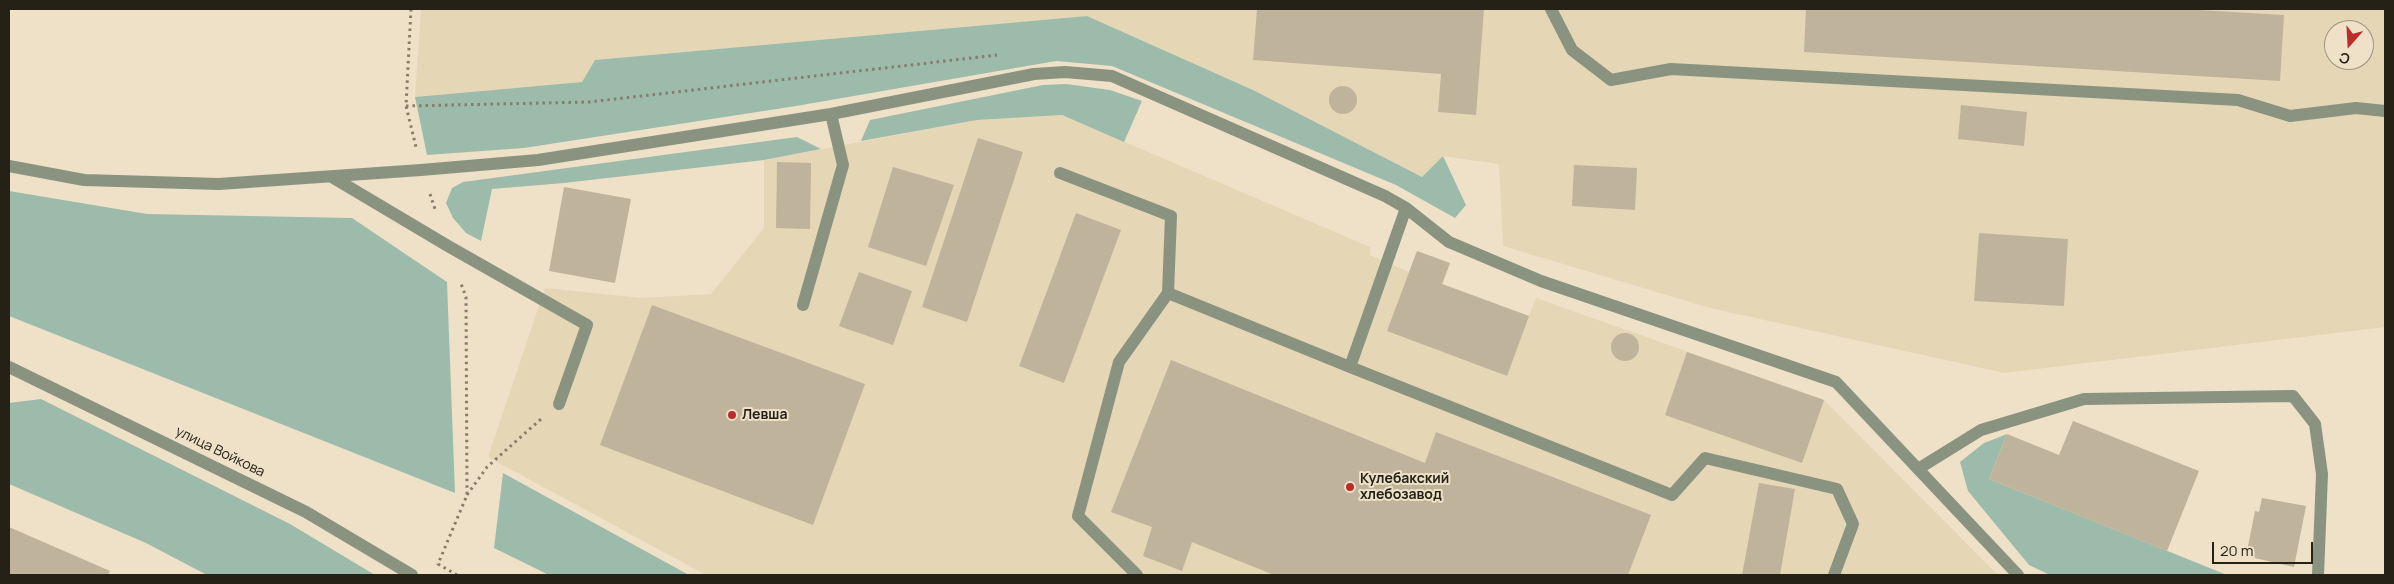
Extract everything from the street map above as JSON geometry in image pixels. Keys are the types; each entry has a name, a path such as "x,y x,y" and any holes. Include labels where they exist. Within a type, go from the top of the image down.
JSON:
{"street":[{"path":"1551,9 1572,50 1611,80 1671,69 2238,100 2290,116 2356,108 2385,111"},
{"path":"9,166 84,180 219,184 421,170 538,160 831,114 1034,74 1066,72 1112,76 1385,196 1406,208 1449,242 1542,281 1836,382 2018,575"},
{"path":"803,306 843,165 831,114"},
{"path":"1060,174 1171,216 1168,293 1119,362 1078,516 1137,575"},
{"path":"332,177 587,325 559,404"},
{"path":"1350,367 1406,208"},
{"path":"1168,293 1672,495 1705,458 1837,489 1853,524 1834,575"},
{"name":"улица Войкова","path":"9,366 306,512 412,575"},
{"path":"1918,469 1981,430 2084,399 2293,396 2315,424 2322,474 2318,575"}],"path":[{"path":"411,9 406,106 421,170 466,297 467,495"},
{"path":"457,575 438,564 467,495 487,467 559,404"}],"shaded area":[{"path":"421,9 2385,9 2385,327 2004,373 1710,308 1503,246 1499,164 1443,156 1422,177 1253,90 1087,16 595,60 582,82 415,97"},
{"name":"Кулебакский хлебозавод","path":"1062,115 1370,247 1370,255 1409,272 1417,251 1450,263 1443,284 1529,316 1536,298 1824,400 1998,575 706,575 488,457 545,288 642,298 711,294 764,228 764,160 977,120"}],"green space":[{"path":"1087,16 1253,90 1422,177 1443,156 1466,205 1455,218 1396,185 1112,66 1056,61 796,106 524,148 427,155 415,97 582,82 595,60"},
{"path":"1066,84 1110,90 1142,101 1124,142 1062,115 977,120 861,141 870,120 1043,85"},
{"path":"797,137 821,149 764,160 564,183 492,189 481,241 466,233 453,218 446,203 452,188 463,182"},
{"path":"9,191 147,214 352,218 447,282 455,493 9,316"},
{"path":"41,399 290,524 375,575 207,575 146,543 9,484 9,403"},
{"path":"2007,434 1989,479 2227,575 2050,575 2029,565 1968,491 1960,462 1984,443"},
{"path":"503,473 689,575 549,575 494,548"}],"building":[{"path":"1257,9 1484,9 1476,115 1438,112 1441,74 1253,60"},
{"path":"1806,9 2181,9 2284,15 2280,81 1804,52"},
{"path":"1343,86 1353,90 1357,100 1353,110 1343,114 1333,110 1329,100 1333,90"},
{"path":"1961,105 2027,112 2024,146 1958,139"},
{"path":"978,138 1023,152 967,322 922,307"},
{"path":"777,162 811,163 810,229 776,228"},
{"path":"1574,165 1637,168 1635,210 1572,206"},
{"path":"893,167 954,185 926,266 868,247"},
{"path":"564,187 631,199 615,283 549,271"},
{"path":"1076,213 1121,230 1064,383 1019,366"},
{"path":"1979,233 2068,239 2064,306 1974,301"},
{"path":"1417,251 1450,263 1442,284 1529,316 1507,376 1387,331"},
{"path":"859,272 912,291 893,345 839,326"},
{"path":"652,305 865,384 813,525 600,445"},
{"path":"1625,333 1635,337 1639,347 1635,357 1625,361 1615,357 1611,347 1615,337"},
{"path":"1687,352 1824,400 1802,463 1665,415"},
{"name":"Кулебакский хлебозавод","path":"1171,360 1425,463 1436,432 1651,515 1628,575 1274,575 1192,542 1182,571 1143,556 1152,527 1111,512"},
{"path":"2073,421 2199,471 2167,551 1989,479 2007,434 2059,455"},
{"path":"1759,483 1795,489 1780,575 1742,575"},
{"path":"2262,498 2306,506 2294,567 2246,556 2255,511 2259,512"},
{"path":"9,527 110,571 108,575 9,575"}],"place":[{"name":"Левша","path":"732,415"},
{"name":"Кулебакский хлебозавод","path":"1350,487"}]}
